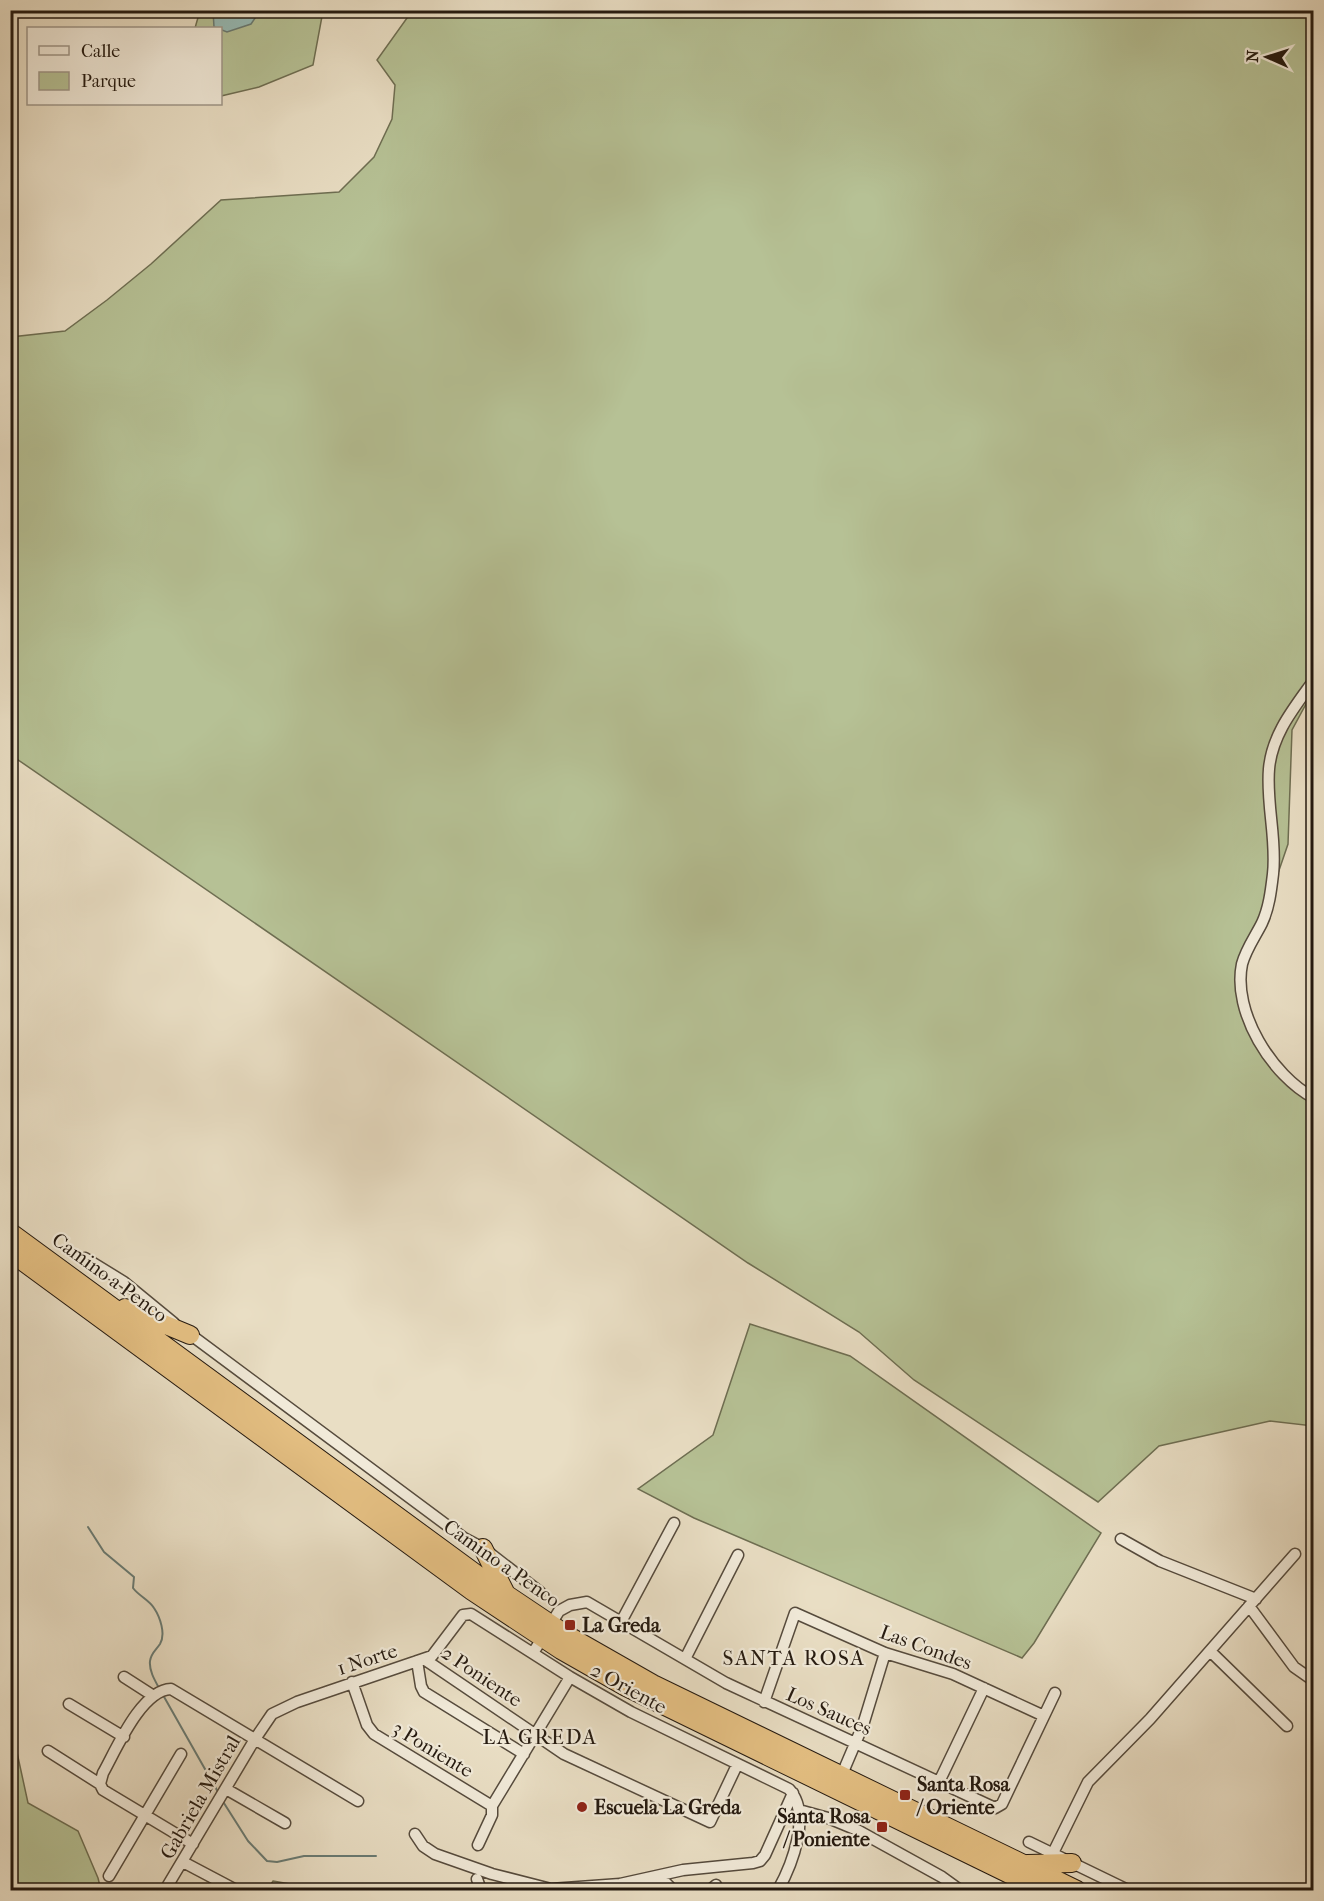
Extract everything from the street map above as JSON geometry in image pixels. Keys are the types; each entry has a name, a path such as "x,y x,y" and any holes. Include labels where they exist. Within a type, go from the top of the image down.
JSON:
{"highway":[{"name":"Camino a Penco","path":"10,1232 507,1596 542,1639"},
{"name":"Camino a Penco","path":"10,1252 464,1586 542,1639 626,1688 838,1783 1042,1890"},
{"path":"98,1296 190,1335"},
{"path":"483,1548 507,1596"},
{"path":"1018,1878 1072,1863"},
{"name":"Camino a Penco","path":"1018,1878 1077,1890"}],"street":[{"path":"1314,680 1282,726 1272,752 1269,780 1274,849 1270,899 1262,923 1245,954 1240,979 1247,1014 1260,1044 1282,1073 1296,1087 1314,1098"},
{"path":"85,1258 124,1282 190,1335 540,1592"},
{"path":"621,1622 674,1523"},
{"path":"1121,1539 1160,1561 1252,1602 1294,1667 1314,1681"},
{"path":"1053,1853 1085,1786 1139,1732 1295,1554"},
{"path":"685,1659 738,1555"},
{"name":"Los Sauces","path":"542,1639 562,1609 586,1602 726,1683 998,1808 1044,1716"},
{"name":"Las Condes","path":"764,1702 795,1613 885,1653 953,1674 1044,1716"},
{"name":"2 Oriente","path":"467,1614 542,1639 570,1677 631,1712 793,1793"},
{"name":"1 Norte","path":"266,1722 277,1710 432,1656 463,1615 467,1614"},
{"path":"1210,1651 1287,1726"},
{"path":"838,1783 856,1743 885,1653"},
{"name":"2 Poniente","path":"421,1660 564,1754 710,1822 737,1765"},
{"name":"2 Poniente","path":"421,1660 421,1686 424,1692 524,1754"},
{"path":"124,1677 157,1693"},
{"path":"478,1845 492,1815 492,1806 570,1677"},
{"name":"3 Poniente","path":"352,1682 371,1732 492,1806"},
{"path":"939,1782 984,1688"},
{"path":"100,1784 103,1773 143,1704 157,1693 171,1689 358,1801"},
{"path":"1044,1716 1055,1693"},
{"path":"69,1704 123,1737"},
{"name":"Gabriela Mistral","path":"165,1890 266,1722"},
{"path":"48,1751 100,1784 103,1790 193,1844"},
{"path":"109,1876 181,1754"},
{"path":"778,1890 793,1854 798,1834 799,1810 793,1793"},
{"path":"415,1834 423,1846 435,1854 492,1874 539,1887 551,1889 620,1884 683,1870 760,1861 765,1855 793,1793"},
{"path":"222,1796 285,1823"},
{"path":"799,1810 828,1818 857,1830 942,1877 960,1890"},
{"path":"1029,1842 1128,1890"},
{"path":"183,1862 236,1890"},
{"path":"477,1879 481,1890"},
{"path":"642,1890 666,1883 673,1890"}],"green space":[{"path":"201,11 323,11 313,65 259,87 222,96 222,27 195,27"},
{"path":"412,11 1313,11 1313,691 1292,730 1288,844 1243,976 1244,1003 1266,1051 1313,1101 1313,1426 1270,1421 1159,1446 1098,1502 914,1380 859,1332 748,1263 11,755 11,337 65,331 151,264 221,200 339,192 374,157 392,119 395,85 377,60"},
{"path":"750,1324 850,1356 1101,1533 1034,1643 1022,1658 694,1518 638,1489 713,1435"},
{"path":"13,1734 28,1803 78,1831 101,1890 11,1890 10,1735"},
{"path":"273,1881 324,1890 267,1890"}],"water":[{"path":"213,10 260,11 251,24 227,32 222,30 222,27 214,27"}],"waterway":[{"path":"88,1527 104,1552 134,1577 133,1588 152,1605 158,1616 162,1626 162,1640 151,1656 150,1664 159,1688"},
{"path":"163,1695 218,1792"},
{"path":"222,1800 248,1841 267,1861 277,1862 304,1856 376,1856"}],"place":[{"name":"La Greda","path":"570,1625"},
{"name":"Santa Rosa / Oriente","path":"905,1795"},
{"name":"Escuela La Greda","path":"582,1807"},
{"name":"Santa Rosa / Poniente","path":"882,1827"}],"district":[{"name":"SANTA ROSA","path":"794,1658"},
{"name":"LA GREDA","path":"540,1737"}]}
